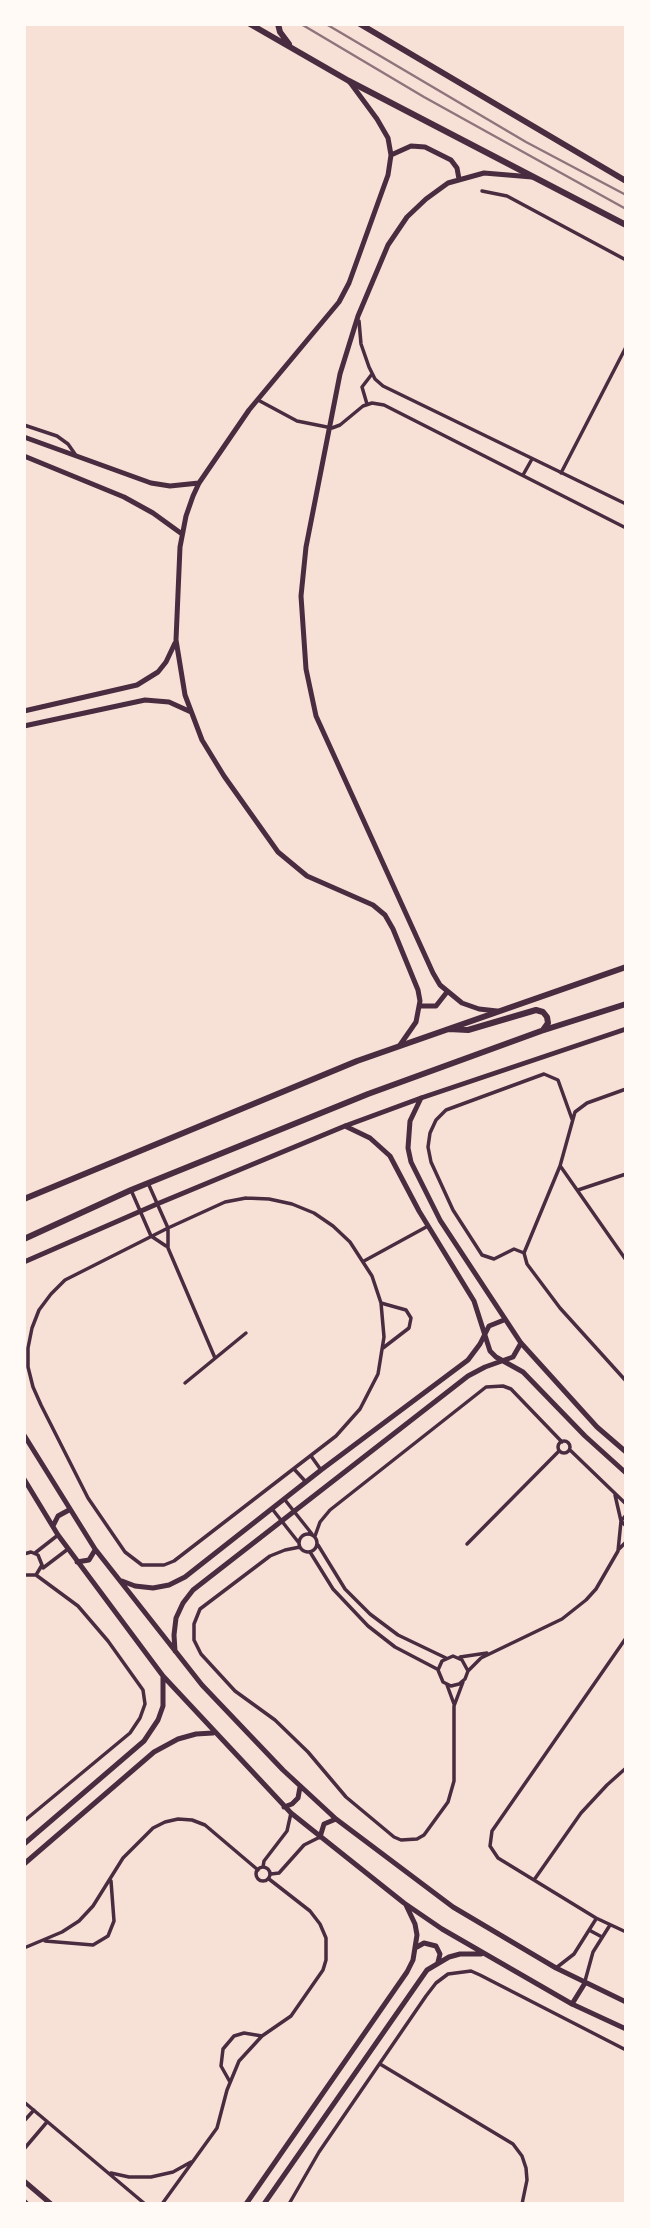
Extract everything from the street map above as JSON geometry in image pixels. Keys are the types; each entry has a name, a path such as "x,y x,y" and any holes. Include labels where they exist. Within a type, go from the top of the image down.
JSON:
{"main road":[{"path":"250,24 349,81 625,225"},
{"path":"278,24 280,32 293,48"},
{"path":"360,24 625,181"},
{"path":"24,1199 346,1065 625,967"},
{"path":"24,1239 148,1183 368,1094 541,1031 625,1004"},
{"path":"448,1028 468,1030 536,1010 547,1017 547,1027 541,1031"}],"street":[{"path":"349,81 388,138 391,155 388,175 344,292 324,323 292,356 257,400 199,483 182,534 176,640 181,680 191,712 210,755 278,852 307,876 367,901 384,915 393,929 418,990 419,1006 416,1022 400,1045"},
{"path":"391,155 411,146 425,147 451,160 457,168 459,179"},
{"path":"497,1011 470,1006 447,992 433,973 316,716 303,644 303,571 340,374 358,316 388,244 426,199 438,189 459,179 494,173 534,177"},
{"path":"482,191 507,196 625,260"},
{"path":"358,316 360,344 372,374 388,388 625,504"},
{"path":"561,473 625,347"},
{"path":"368,404 362,387 372,374"},
{"path":"257,400 297,421 329,428 340,425 359,408 368,404 384,405 625,528"},
{"path":"24,425 57,436 68,444 76,456"},
{"path":"24,437 151,483 180,486 199,483"},
{"path":"24,456 124,497 153,513 182,534"},
{"path":"523,476 532,459"},
{"path":"24,711 137,685 158,672 172,652 176,640"},
{"path":"24,726 145,699 169,702 191,712"},
{"path":"419,1006 436,1006 447,992"},
{"path":"24,1262 345,1126 625,1029"},
{"path":"572,1119 558,1080 544,1074 446,1110 436,1120 428,1147 431,1161 453,1210 482,1255 494,1259 514,1249 520,1249 527,1264 560,1308 625,1381"},
{"path":"524,1253 560,1166 575,1112 587,1102 625,1090"},
{"path":"421,1098 410,1121 408,1135 411,1162 440,1220 521,1343 597,1427 625,1452"},
{"path":"345,1126 381,1146 398,1168 428,1226 474,1301 490,1351 523,1372 625,1473"},
{"path":"398,1168 411,1162"},
{"path":"560,1166 625,1260"},
{"path":"577,1191 625,1174"},
{"path":"148,1183 168,1228 168,1248 215,1359"},
{"path":"131,1191 151,1237 168,1248"},
{"path":"246,1198 292,1204 314,1213 350,1242 364,1261 381,1303 383,1348 378,1374 360,1409 336,1436 174,1561 164,1565 142,1565 125,1552 88,1498 33,1387 28,1358 32,1328 39,1310 65,1280 168,1228 225,1202 246,1198"},
{"path":"364,1261 428,1226"},
{"path":"381,1303 405,1310 411,1318 406,1332 383,1348"},
{"path":"119,1581 153,1588 169,1585 185,1577 321,1470 468,1360 475,1353 489,1326 504,1320"},
{"path":"185,1384 246,1333"},
{"path":"176,1651 176,1618 193,1590 468,1376 517,1353 521,1343"},
{"path":"314,1535 330,1510 486,1387 503,1386 512,1389 562,1442 569,1443 570,1450 625,1504"},
{"path":"24,1435 69,1510 119,1581 211,1695 300,1786 337,1819 453,1907 556,1968 625,2002"},
{"path":"467,1544 559,1451 562,1442"},
{"path":"559,1451 566,1453 570,1450"},
{"path":"311,1456 321,1470"},
{"path":"294,1469 306,1482"},
{"path":"24,1479 77,1562 163,1676 284,1807 404,1903 483,1954 572,2004 625,2029"},
{"path":"615,1495 621,1521 618,1551"},
{"path":"285,1500 314,1535 345,1589 370,1614 398,1635 446,1658 489,1653 548,1626 575,1610 596,1589 625,1542"},
{"path":"53,1527 58,1516 69,1510"},
{"path":"273,1510 304,1551 310,1552 333,1589 362,1621 395,1647 438,1670"},
{"path":"621,1521 625,1515"},
{"path":"621,1521 625,1526"},
{"path":"24,1554 35,1553 58,1535"},
{"path":"300,1545 303,1535 314,1535"},
{"path":"300,1545 270,1556 200,1609 193,1632 197,1647 235,1691 275,1720 308,1752 346,1797 394,1837 417,1839 430,1829 443,1812 452,1792 454,1706 447,1685 440,1678 438,1670 446,1658"},
{"path":"310,1552 318,1545"},
{"path":"26,1577 37,1575 68,1549"},
{"path":"77,1562 89,1560 95,1549"},
{"path":"35,1553 40,1558 41,1569"},
{"path":"24,1821 130,1733 145,1704 143,1690 108,1641 78,1606 37,1575"},
{"path":"625,1638 490,1838 492,1853 498,1858 625,1933"},
{"path":"454,1706 468,1671 489,1653"},
{"path":"458,1658 465,1663 468,1671"},
{"path":"24,1844 151,1734 163,1706 163,1676"},
{"path":"447,1685 455,1686 463,1682"},
{"path":"24,1864 162,1746 187,1736 214,1733"},
{"path":"151,1734 162,1746"},
{"path":"534,1880 595,1796 625,1768"},
{"path":"284,1807 298,1798 300,1786"},
{"path":"291,1813 287,1831 264,1861 263,1867 258,1870 256,1875 259,1880 264,1882 279,1873 304,1844 320,1837 324,1824 337,1819"},
{"path":"24,1948 62,1932 79,1921 93,1906 123,1858 153,1828 165,1822 192,1820 205,1825 258,1870"},
{"path":"162,2203 218,2128 230,2082 239,2061 262,2036 291,2016 323,1970 327,1949 320,1924 310,1911 270,1876 268,1869 263,1867"},
{"path":"43,1941 93,1945 108,1936 114,1921 110,1878"},
{"path":"246,2203 407,1972 416,1947 415,1924 404,1903"},
{"path":"556,1968 574,1954 596,1918"},
{"path":"572,2004 585,1983 590,1961 610,1925"},
{"path":"589,1930 603,1937"},
{"path":"416,1947 424,1943 436,1946 440,1954 438,1962"},
{"path":"264,2203 418,1980 438,1962 460,1954 483,1954"},
{"path":"288,2202 319,2152 436,1983 448,1974 471,1971 625,2050"},
{"path":"230,2082 221,2066 223,2049 234,2036 244,2033 262,2036"},
{"path":"380,2064 513,2144 522,2155 526,2168 527,2180 522,2203"},
{"path":"24,2102 145,2203"},
{"path":"24,2121 34,2110"},
{"path":"24,2149 47,2122"},
{"path":"107,2172 129,2177 151,2177 173,2172 193,2161"},
{"path":"24,2181 51,2203"}],"railway":[{"path":"301,24 424,97 626,209"},
{"path":"326,24 526,142 626,195"}]}
